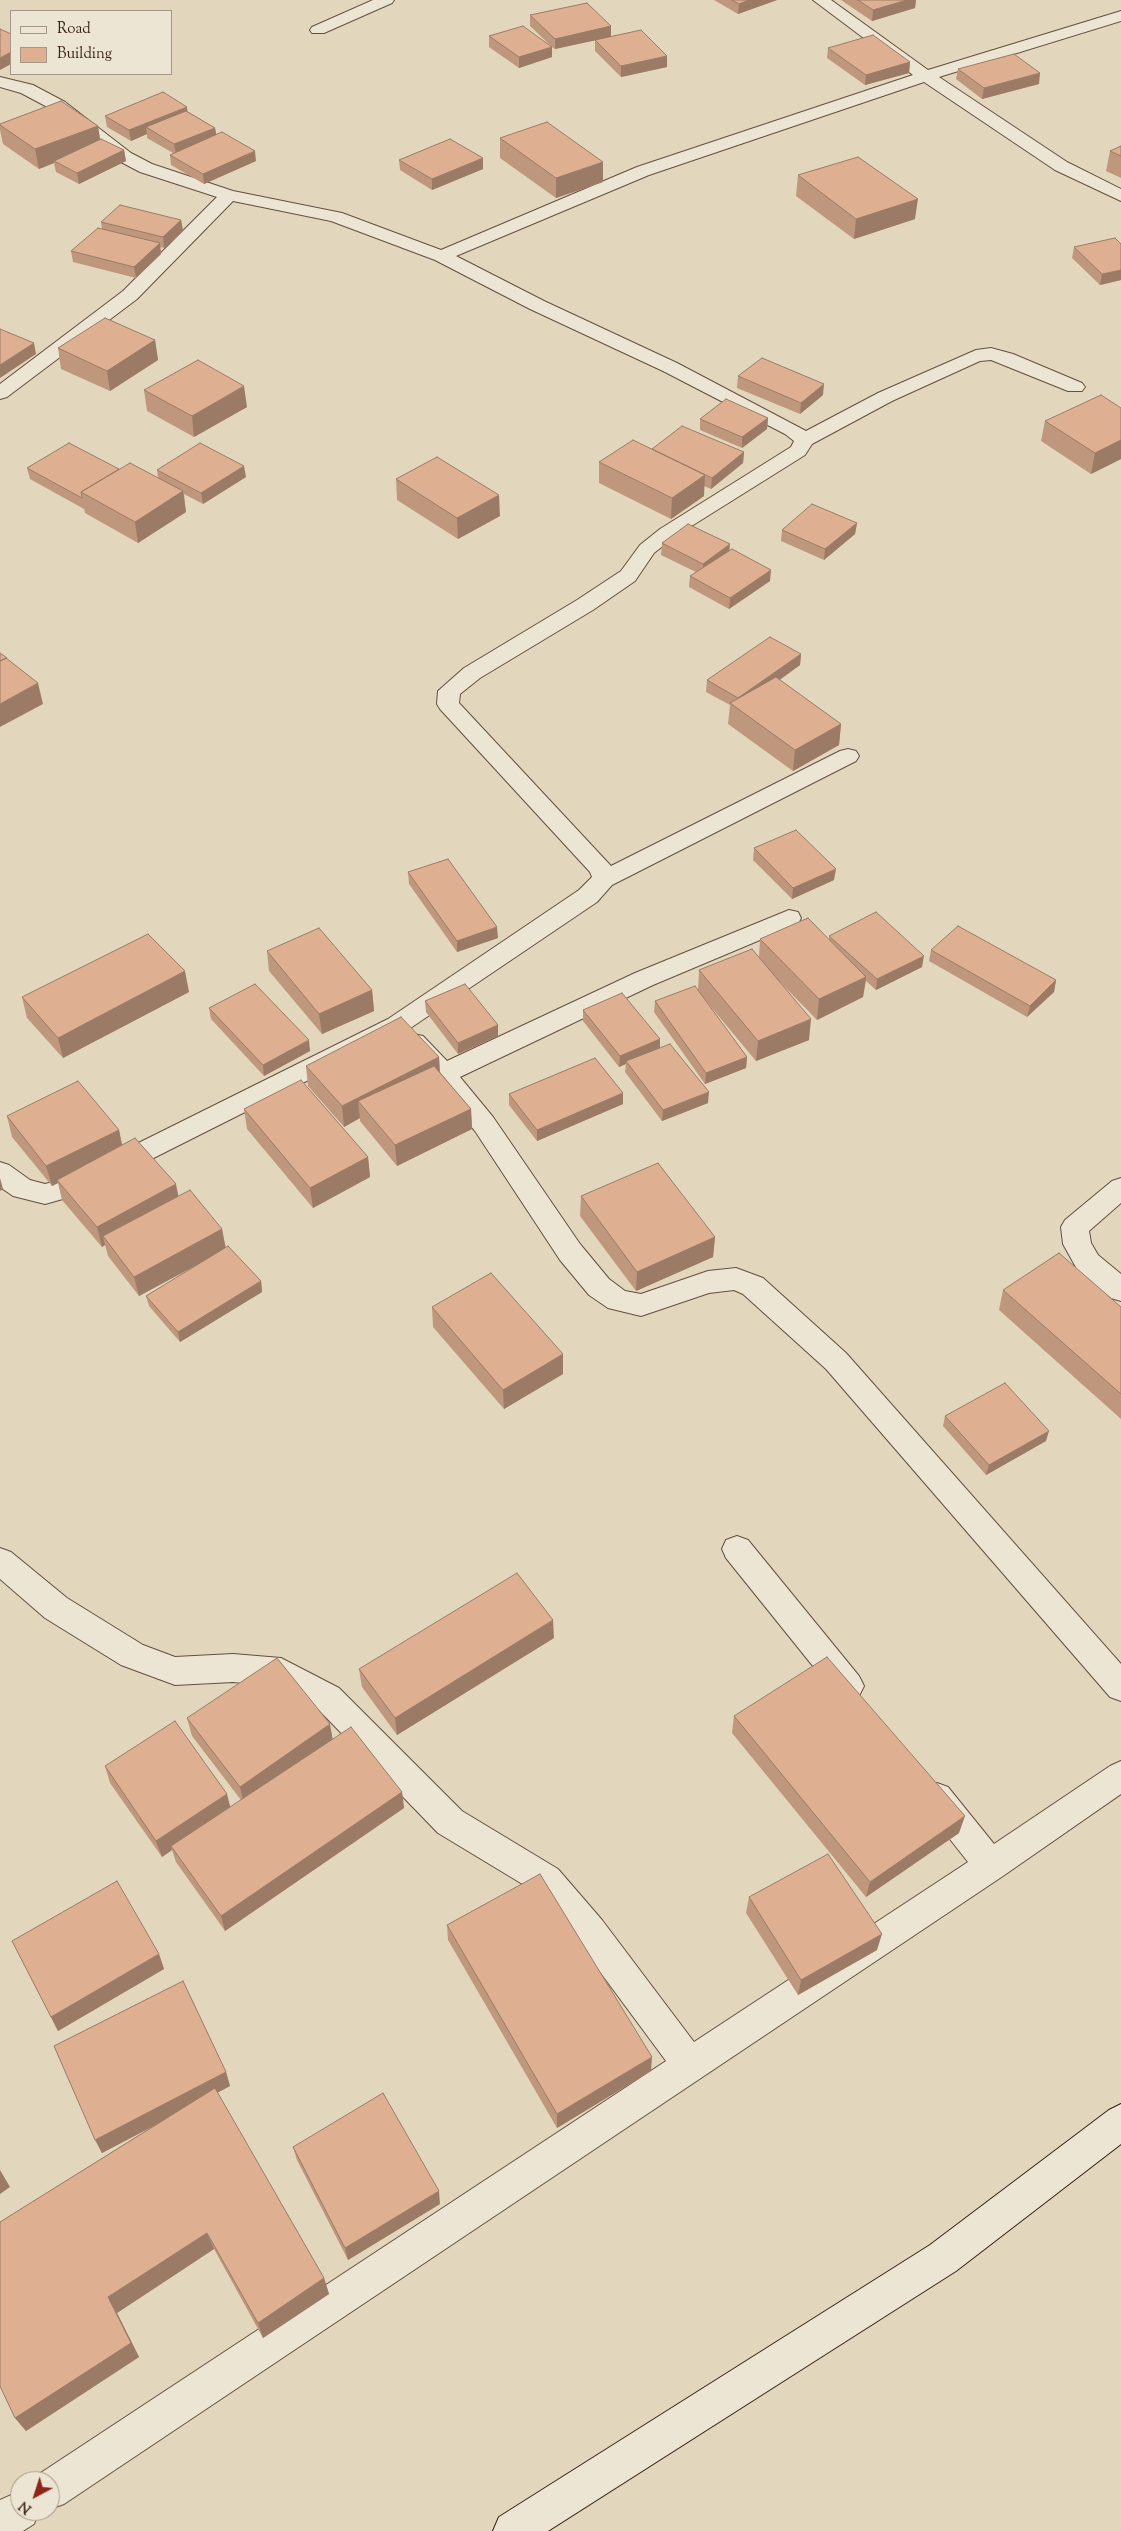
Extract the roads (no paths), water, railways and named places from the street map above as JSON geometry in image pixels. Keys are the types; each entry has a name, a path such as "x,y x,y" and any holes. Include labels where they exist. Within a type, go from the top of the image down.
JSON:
{"street":[{"path":"318,30 386,0"},
{"path":"821,0 926,76 1061,166 1121,196"},
{"path":"441,256 643,172 926,76 1121,16"},
{"path":"0,82 27,89 59,106 125,157 146,168 229,195 336,217 441,256 537,305 670,367 792,430 805,440"},
{"path":"1083,177 1106,166"},
{"path":"0,393 130,296 229,195"},
{"path":"604,879 602,869 448,704 449,691 472,673 585,605 628,576 647,549 667,533 798,451 805,440 894,393 976,356 991,354 1006,358 1075,387"},
{"path":"0,1172 22,1190 45,1194 76,1186 397,1025 588,896 604,879 848,756"},
{"path":"443,1074 644,979 789,918"},
{"path":"397,1025 443,1074 484,1124 570,1252 599,1287 618,1300 641,1305 708,1282 736,1279 753,1286 836,1362 1121,1687"},
{"path":"1121,1188 1075,1227 1077,1244 1088,1263 1121,1290"},
{"path":"737,1549 865,1708"},
{"path":"0,1561 56,1608 132,1654 175,1671 233,1668 281,1672 328,1698 450,1822 546,1880 590,1931 690,2065"},
{"path":"919,1776 991,1865"},
{"path":"60,2483 991,1865 1121,1776"},
{"path":"513,2531 942,2258 1121,2122"}]}
